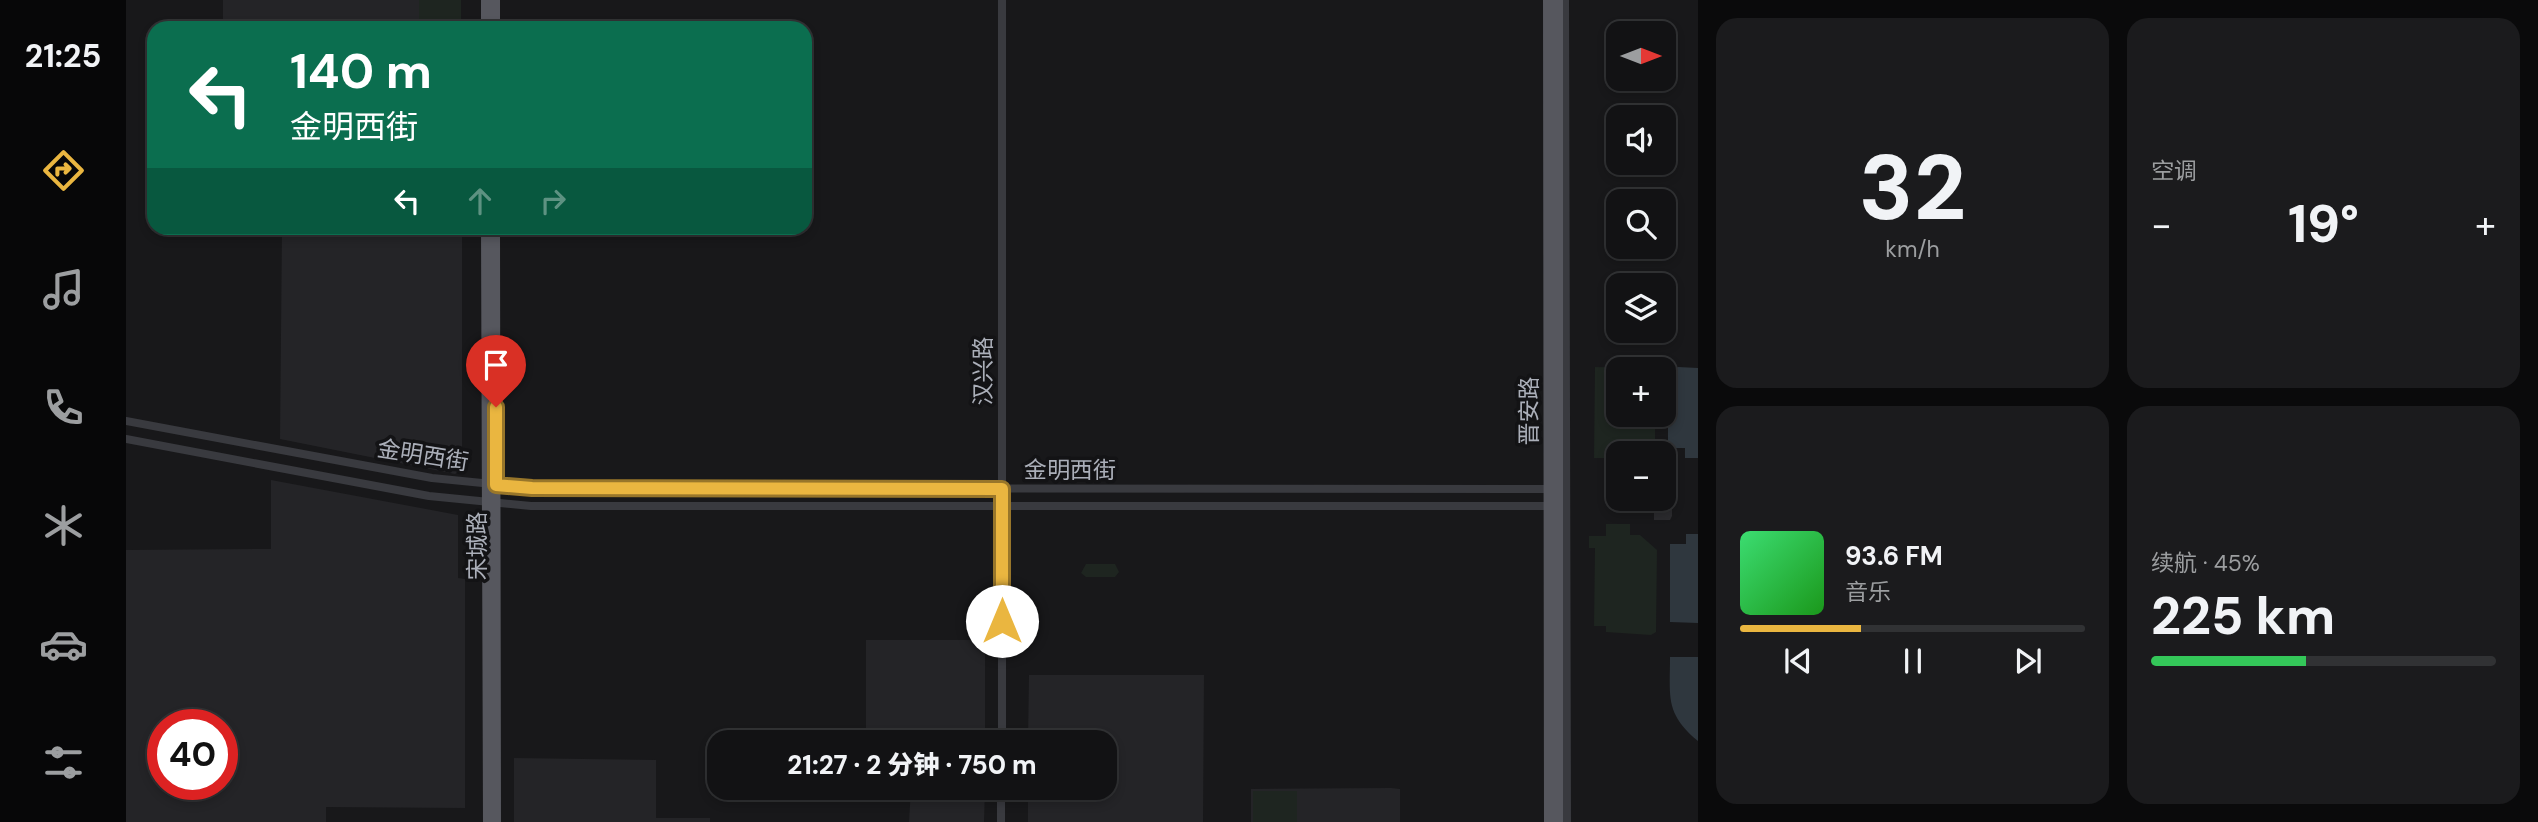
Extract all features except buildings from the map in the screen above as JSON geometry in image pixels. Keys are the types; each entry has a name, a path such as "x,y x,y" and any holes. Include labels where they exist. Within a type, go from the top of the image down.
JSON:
{"main road":[{"path":"486,0 486,21"},
{"path":"495,0 495,21"},
{"name":"晋安路","path":"1548,0 1553,489 1549,822"},
{"name":"晋安路","path":"1553,489 1558,0"},
{"name":"宋城路","path":"486,235 492,484"},
{"name":"宋城路","path":"488,822 495,235"},
{"name":"宋城路","path":"492,503 496,822"},
{"name":"晋安路","path":"1553,506 1558,822"}],"street":[{"name":"汉兴路","path":"999,0 999,730"},
{"path":"1565,0 1567,822"},
{"name":"金明西街","path":"126,421 432,478 532,488 1553,489"},
{"name":"金明西街","path":"126,439 429,496 492,503 999,507 1553,506"},
{"path":"999,800 999,822"}],"shaded area":[{"path":"223,0 461,0 461,21 223,21"},
{"path":"419,0 461,0 461,21 419,21"},
{"path":"282,235 462,235 462,470 455,474 280,439"},
{"path":"1595,367 1606,367 1606,427 1655,427 1655,441 1606,441 1606,458 1594,458"},
{"path":"1676,368 1698,368 1698,458 1685,458 1685,448 1676,448 1676,441 1668,441 1668,427 1676,427"},
{"path":"271,480 458,515 458,578 465,579 465,808 326,807 326,822 126,822 126,550 271,549"},
{"path":"1606,524 1630,524 1630,535 1640,535 1657,550 1656,632 1651,635 1606,632 1606,626 1594,626 1595,548 1589,548 1589,536 1606,536"},
{"path":"1686,534 1698,534 1698,623 1670,622 1670,544 1686,544"},
{"path":"1086,564 1115,564 1119,572 1115,577 1086,577 1081,573"},
{"path":"866,640 985,640 985,730 866,730"},
{"path":"1670,657 1698,657 1698,741 1680,722 1672,704"},
{"path":"1029,675 1204,675 1203,822 1028,822 1028,800 1117,800 1117,730 1028,730"},
{"path":"514,758 656,760 656,818 710,818 710,822 514,822"},
{"path":"1251,789 1400,789 1400,822 1251,822"},
{"path":"1253,791 1297,791 1297,822 1253,822"},
{"path":"910,800 985,800 984,822 909,822"}],"route":[{"path":"496,407 496,485 532,488 1002,489 1002,621"}]}
